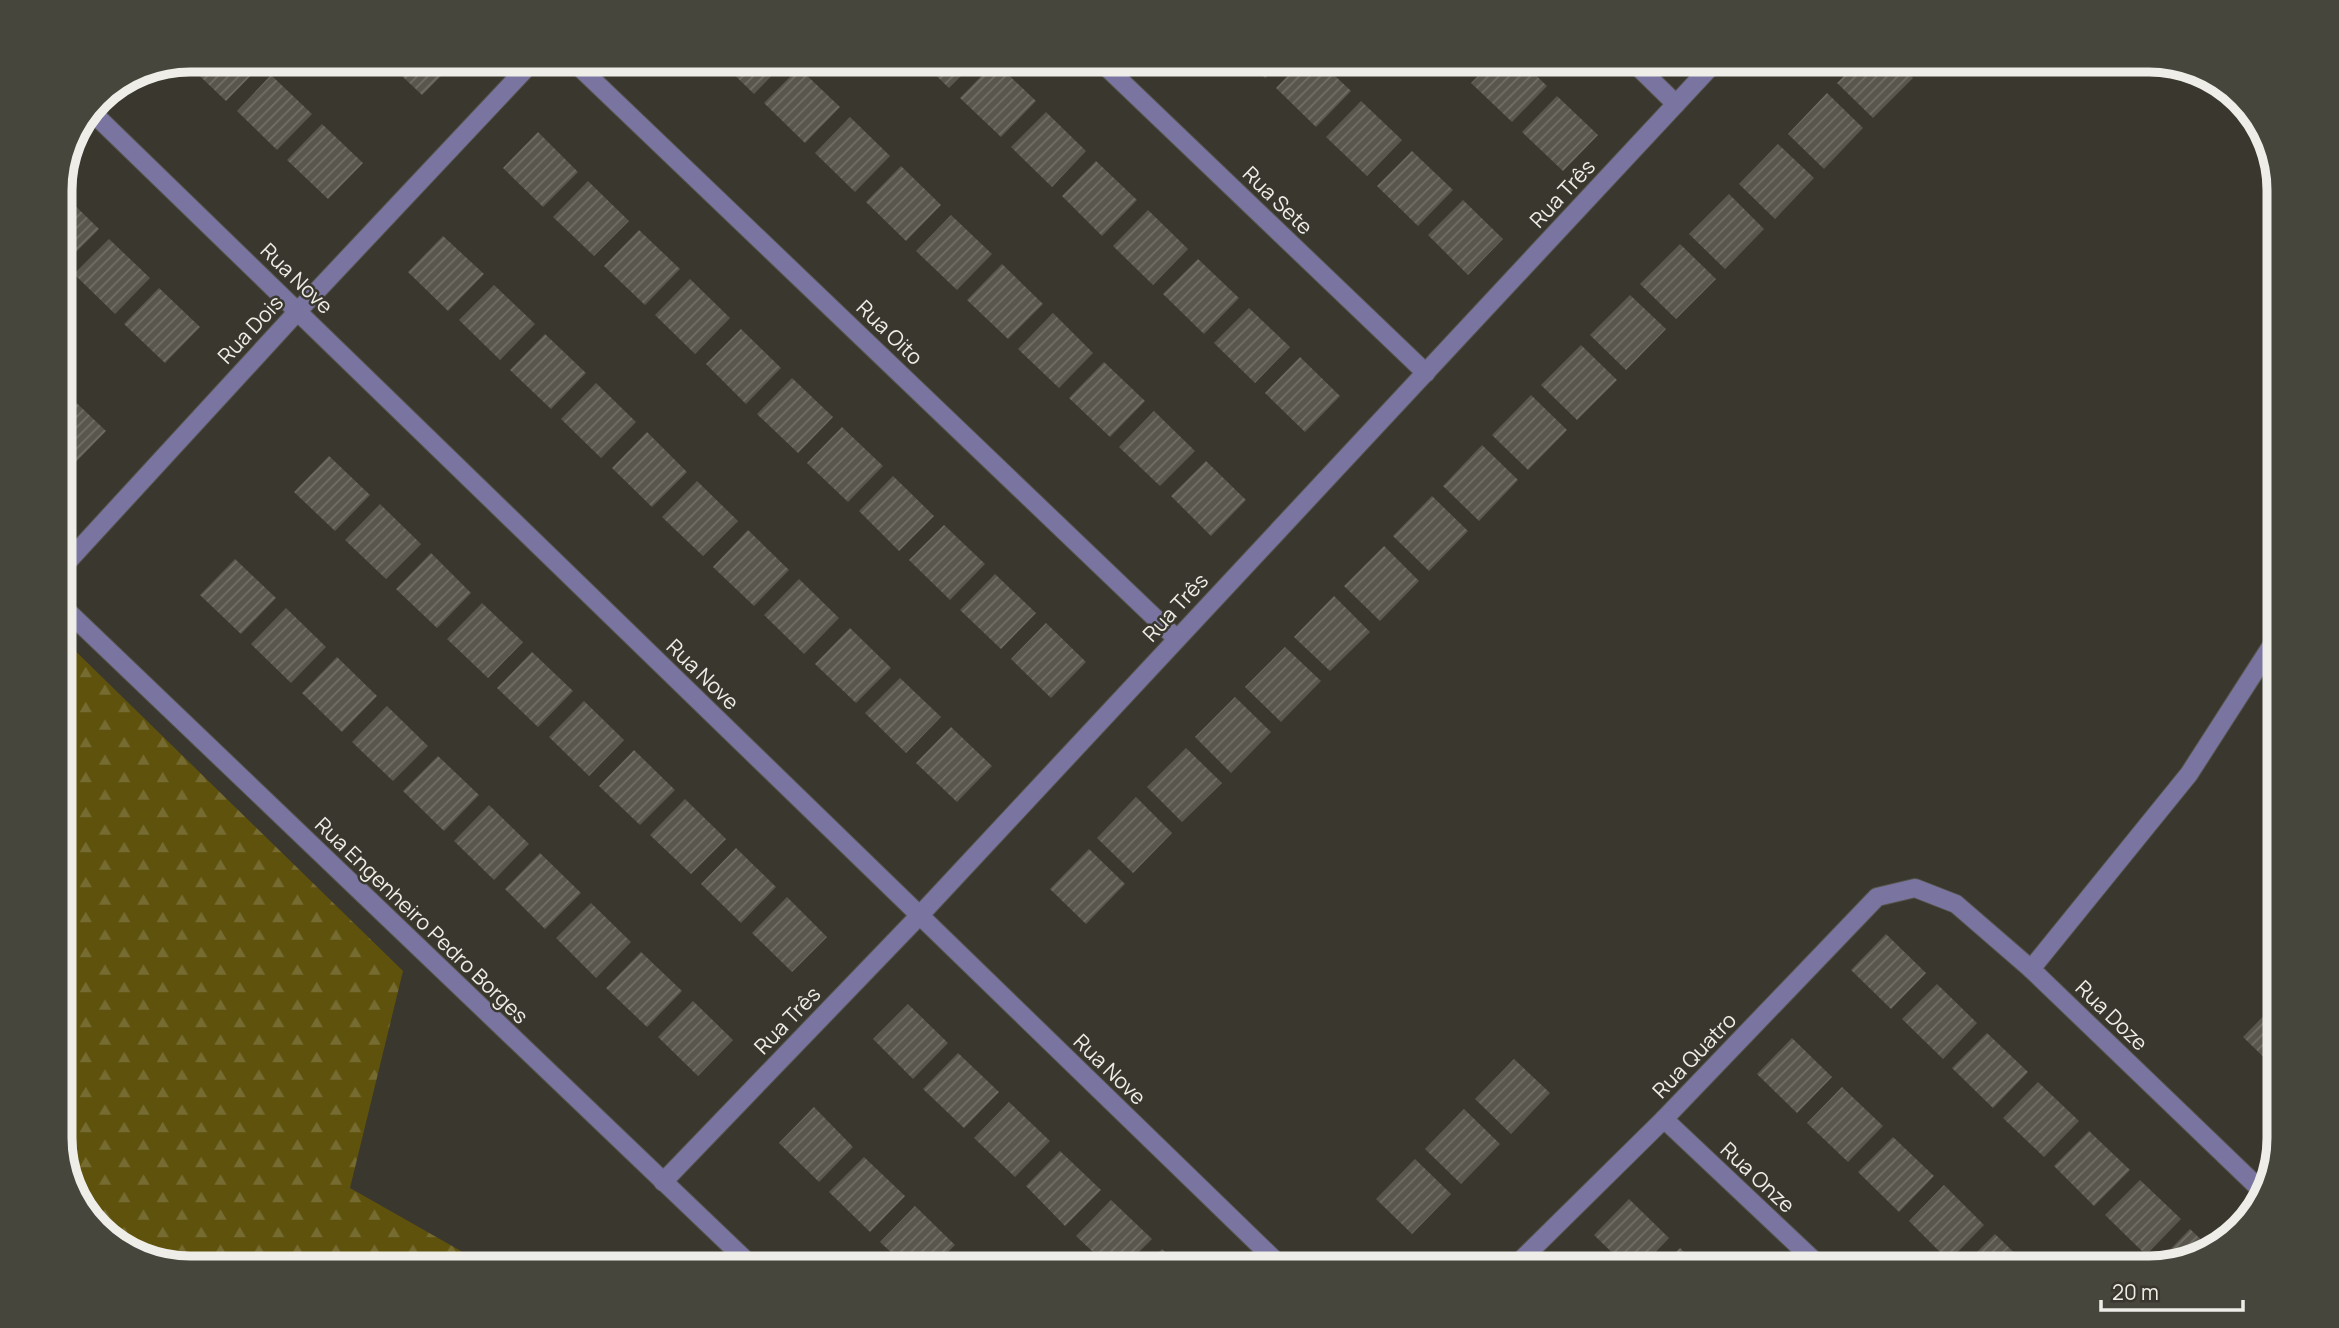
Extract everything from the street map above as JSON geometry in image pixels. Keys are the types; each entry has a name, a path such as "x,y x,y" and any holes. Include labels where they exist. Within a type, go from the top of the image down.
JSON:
{"street":[{"name":"Rua Dois","path":"72,557 523,72"},
{"name":"Rua Oito","path":"585,72 1177,638"},
{"name":"Rua Sete","path":"1112,72 1426,373"},
{"path":"1643,72 1676,104"},
{"name":"Rua Três","path":"663,1182 919,916 1706,72"},
{"name":"Rua Nove","path":"97,117 1270,1256"},
{"name":"Rua Engenheiro Pedro Borges","path":"72,616 740,1256"},
{"path":"2031,969 2189,774 2267,653"},
{"name":"Rua Doze","path":"1915,888 1955,904 2031,969 2257,1186"},
{"name":"Rua Quatro","path":"1526,1256 1664,1119 1877,897 1915,888"},
{"name":"Rua Onze","path":"1664,1119 1808,1256"}],"green space":[{"path":"72,648 403,971 350,1188 468,1255 175,1255 145,1247 131,1240 112,1227 92,1204 78,1176 72,1146"}],"building":[{"path":"196,72 254,72 226,101"},
{"path":"398,72 445,72 422,95"},
{"path":"731,72 775,72 754,94"},
{"path":"795,72 803,72 840,107 805,143 764,103"},
{"path":"932,72 965,72 949,88"},
{"path":"985,72 1006,72 1036,101 1001,137 960,98"},
{"path":"1259,72 1271,72 1265,78"},
{"path":"1291,72 1331,72 1351,91 1316,127 1276,88"},
{"path":"1482,72 1532,72 1547,86 1512,122 1471,83"},
{"path":"1848,72 1907,72 1913,78 1873,118 1837,83"},
{"path":"271,75 312,114 277,150 237,111"},
{"path":"1827,93 1863,128 1824,169 1788,134"},
{"path":"1557,96 1598,135 1563,171 1522,132"},
{"path":"1361,101 1402,140 1367,176 1326,137"},
{"path":"1046,112 1086,151 1052,187 1011,147"},
{"path":"850,117 890,156 855,192 815,153"},
{"path":"322,124 363,163 328,199 287,160"},
{"path":"538,132 578,172 543,207 503,168"},
{"path":"1778,144 1814,178 1775,219 1739,184"},
{"path":"1412,151 1453,190 1418,226 1377,186"},
{"path":"1096,161 1137,200 1102,236 1062,196"},
{"path":"901,166 941,205 906,241 866,202"},
{"path":"588,181 629,221 594,256 553,217"},
{"path":"1729,194 1764,229 1725,269 1689,234"},
{"path":"1463,200 1503,239 1468,275 1428,235"},
{"path":"72,203 99,229 72,256"},
{"path":"1148,210 1188,249 1153,285 1113,246"},
{"path":"951,215 992,254 957,290 916,251"},
{"path":"639,230 680,269 645,305 604,266"},
{"path":"443,236 484,274 448,311 408,272"},
{"path":"109,239 150,278 115,314 74,274"},
{"path":"1680,244 1716,279 1676,319 1640,284"},
{"path":"1198,259 1239,298 1204,334 1163,294"},
{"path":"1002,264 1043,304 1008,339 967,300"},
{"path":"690,279 730,318 695,354 655,315"},
{"path":"494,285 535,324 500,360 459,320"},
{"path":"159,288 200,327 165,363 124,324"},
{"path":"1630,295 1666,329 1626,370 1590,335"},
{"path":"1249,308 1290,347 1255,383 1214,343"},
{"path":"1053,313 1093,353 1059,388 1018,349"},
{"path":"741,329 781,368 746,404 706,364"},
{"path":"545,334 586,373 551,409 510,370"},
{"path":"1581,345 1617,380 1577,420 1541,385"},
{"path":"1300,357 1340,396 1305,432 1265,393"},
{"path":"1104,362 1145,401 1110,437 1069,398"},
{"path":"792,378 833,417 798,453 757,414"},
{"path":"596,383 636,422 601,458 561,419"},
{"path":"1531,395 1567,430 1528,470 1492,435"},
{"path":"72,399 106,431 72,466"},
{"path":"1154,411 1195,451 1160,486 1119,447"},
{"path":"842,427 883,466 848,502 807,463"},
{"path":"647,432 687,472 652,507 612,468"},
{"path":"1482,445 1518,480 1479,521 1443,486"},
{"path":"329,456 370,495 335,531 294,492"},
{"path":"1206,461 1246,500 1211,536 1171,496"},
{"path":"893,476 934,516 899,551 859,511"},
{"path":"697,481 738,521 703,556 662,517"},
{"path":"1432,496 1468,531 1429,571 1393,536"},
{"path":"380,504 421,544 386,579 345,540"},
{"path":"944,525 985,564 950,600 909,560"},
{"path":"748,530 789,570 754,606 713,567"},
{"path":"1384,546 1419,581 1380,621 1344,586"},
{"path":"431,553 471,593 437,628 396,589"},
{"path":"235,559 276,598 241,634 200,595"},
{"path":"995,574 1036,613 1001,649 960,610"},
{"path":"799,579 839,618 804,654 764,615"},
{"path":"1334,596 1370,632 1330,671 1294,637"},
{"path":"482,603 523,642 488,678 447,639"},
{"path":"286,608 326,647 291,683 251,644"},
{"path":"1046,623 1086,662 1051,698 1011,659"},
{"path":"850,628 891,668 856,703 815,664"},
{"path":"1285,647 1321,681 1281,722 1245,687"},
{"path":"532,652 573,691 538,727 497,688"},
{"path":"337,657 377,696 342,732 302,693"},
{"path":"900,678 941,717 906,753 865,713"},
{"path":"1235,697 1271,732 1231,773 1195,737"},
{"path":"584,701 624,740 589,776 549,737"},
{"path":"387,706 428,746 393,781 352,742"},
{"path":"951,727 992,766 957,802 916,763"},
{"path":"1186,748 1222,783 1182,822 1147,787"},
{"path":"634,750 675,790 640,825 599,786"},
{"path":"438,756 479,795 444,831 403,791"},
{"path":"1136,797 1172,833 1133,873 1097,838"},
{"path":"685,799 726,839 691,874 650,835"},
{"path":"489,805 529,844 494,880 454,841"},
{"path":"736,848 776,887 741,923 701,884"},
{"path":"1089,849 1125,884 1086,924 1050,889"},
{"path":"540,853 581,893 545,929 505,889"},
{"path":"787,897 827,937 792,972 752,933"},
{"path":"591,903 631,942 596,978 556,938"},
{"path":"1886,934 1926,973 1891,1009 1851,970"},
{"path":"641,952 682,991 647,1027 606,988"},
{"path":"1937,984 1977,1023 1943,1059 1902,1019"},
{"path":"693,1001 733,1040 698,1076 658,1037"},
{"path":"908,1004 948,1043 913,1079 873,1039"},
{"path":"2267,1012 2267,1060 2243,1037"},
{"path":"1987,1033 2028,1072 1993,1108 1952,1068"},
{"path":"1792,1038 1832,1077 1797,1113 1757,1074"},
{"path":"958,1053 999,1092 964,1128 923,1089"},
{"path":"1514,1059 1550,1093 1511,1134 1475,1099"},
{"path":"2038,1082 2079,1121 2044,1157 2003,1118"},
{"path":"1842,1087 1883,1126 1848,1162 1807,1123"},
{"path":"1009,1102 1050,1141 1015,1177 974,1138"},
{"path":"814,1107 853,1147 819,1182 779,1143"},
{"path":"1464,1109 1500,1144 1461,1184 1425,1149"},
{"path":"2089,1131 2130,1170 2094,1206 2054,1166"},
{"path":"1893,1137 1934,1176 1899,1212 1858,1172"},
{"path":"1060,1151 1101,1190 1065,1226 1026,1186"},
{"path":"864,1157 905,1196 870,1232 829,1192"},
{"path":"1415,1159 1451,1194 1412,1234 1376,1199"},
{"path":"2140,1180 2181,1219 2146,1255 2105,1215"},
{"path":"1944,1185 1984,1225 1954,1256 1944,1256 1909,1221"},
{"path":"1629,1199 1669,1238 1652,1256 1616,1256 1594,1235"},
{"path":"1111,1200 1152,1239 1135,1256 1097,1256 1076,1236"},
{"path":"915,1206 955,1245 944,1256 895,1256 880,1242"},
{"path":"2190,1229 2204,1242 2179,1252 2165,1255"},
{"path":"1995,1234 2018,1256 1973,1256"},
{"path":"1680,1248 1688,1256 1672,1256"},
{"path":"1162,1249 1169,1256 1155,1256"}]}
